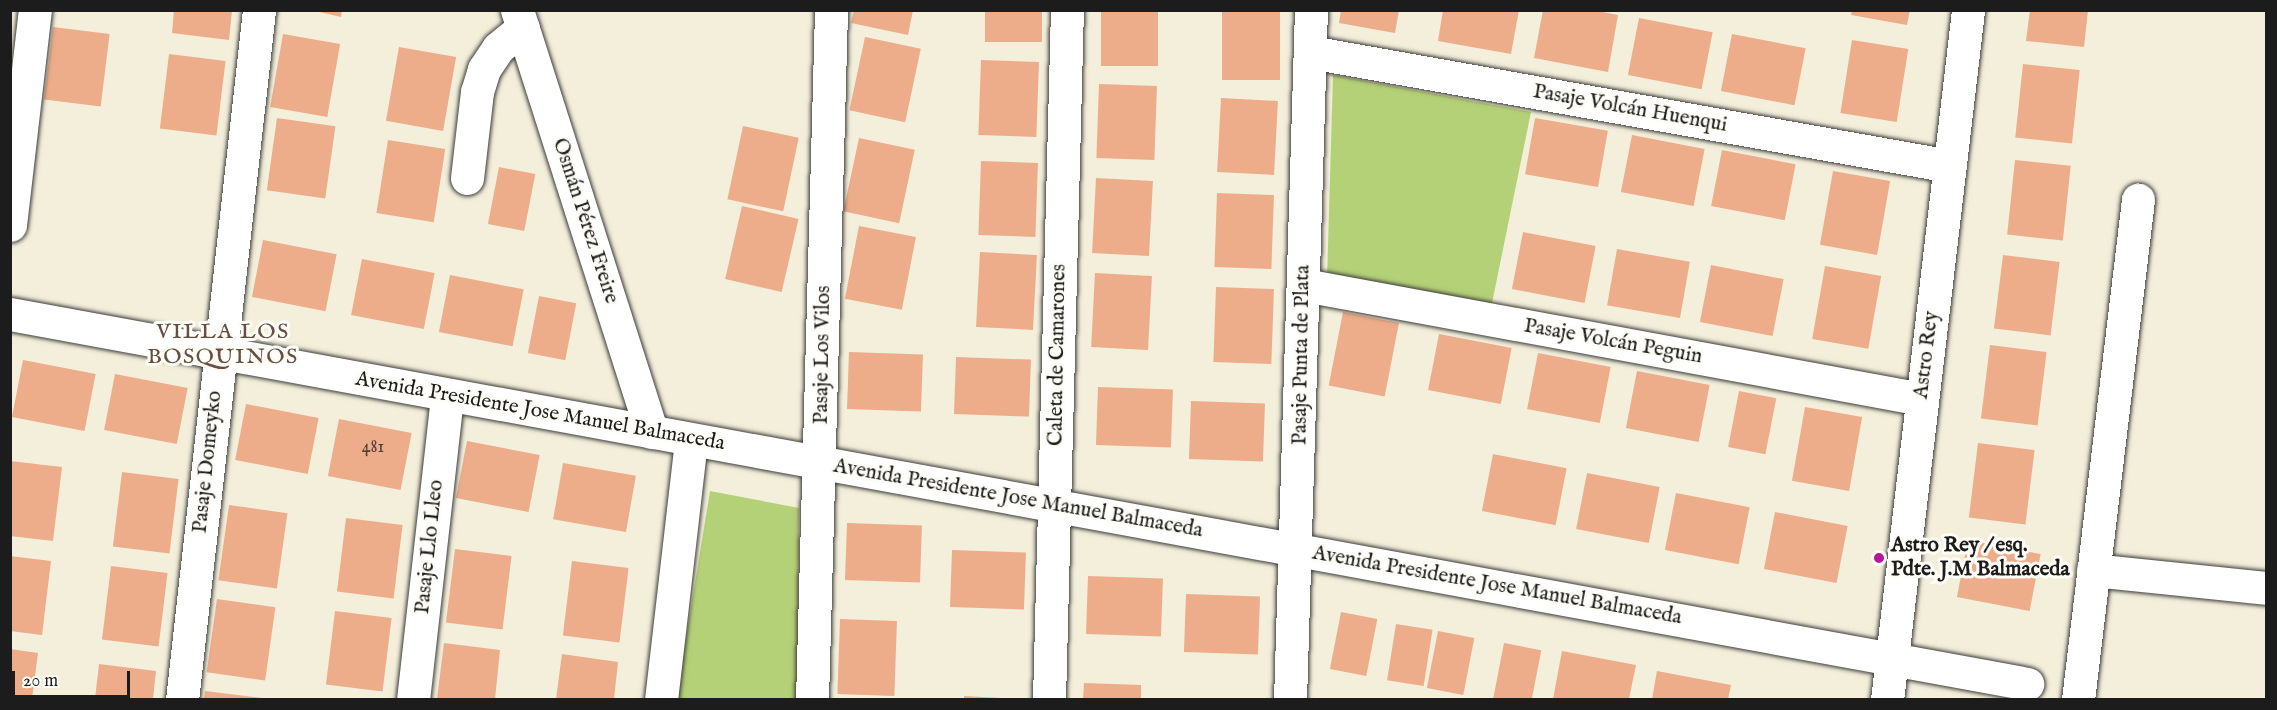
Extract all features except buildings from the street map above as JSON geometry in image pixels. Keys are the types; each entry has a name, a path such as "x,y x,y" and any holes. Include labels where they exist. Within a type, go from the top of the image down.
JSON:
{"street":[{"path":"10,225 35,10"},
{"name":"Pasaje Domeyko","path":"182,699 259,10"},
{"name":"Caleta de Camarones","path":"1048,699 1067,10"},
{"name":"Pasaje Punta de Plata","path":"1290,699 1297,550 1311,10"},
{"name":"Astro Rey","path":"1887,699 1968,10"},
{"name":"Pasaje Los Vilos","path":"812,699 821,463 826,11"},
{"path":"467,178 477,92 484,69 520,19"},
{"name":"Osmán Pérez Freire","path":"520,19 652,432"},
{"name":"Pasaje Volcán Huenqui","path":"1310,52 1950,166"},
{"path":"2078,699 2138,200"},
{"name":"Pasaje Volcán Peguin","path":"1304,285 1922,399"},
{"name":"Avenida Presidente Jose Manuel Balmaceda","path":"10,314 2026,684"},
{"name":"Pasaje Llo Lleo","path":"413,699 447,395"},
{"path":"661,699 691,440"},
{"path":"2093,570 2266,588"}],"green space":[{"path":"1333,75 1531,112 1491,308 1327,281"},
{"path":"710,491 799,508 798,699 676,700"}],"place":[{"name":"Astro Rey / esq. Pdte. J.M Balmaceda","path":"1879,558"}],"district":[{"name":"VILLA LOS BOSQUINOS","path":"223,344"}]}
